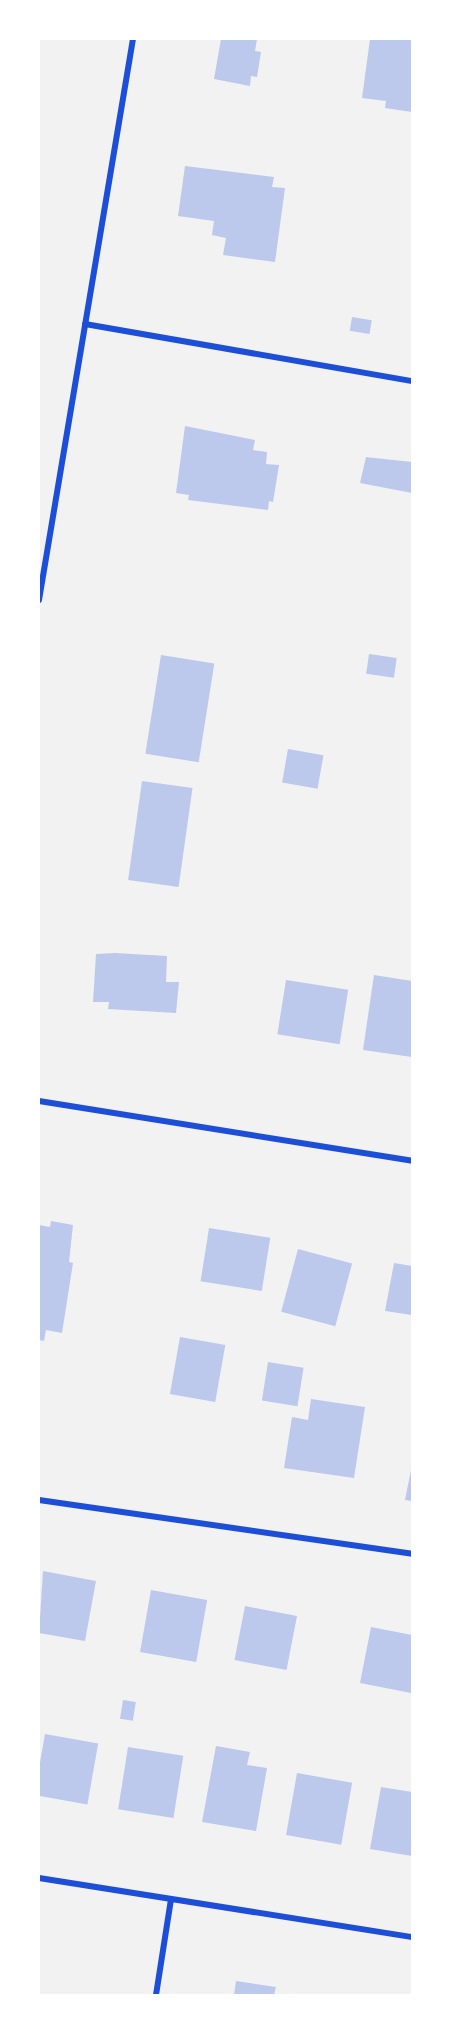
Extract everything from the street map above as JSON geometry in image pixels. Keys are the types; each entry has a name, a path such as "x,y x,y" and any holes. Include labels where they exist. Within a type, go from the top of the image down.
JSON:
{"street":[{"path":"39,600 133,39"},
{"path":"85,324 412,381"},
{"path":"39,1101 412,1161"},
{"path":"39,1500 412,1554"},
{"path":"39,1878 412,1937"},
{"path":"156,1995 171,1899"}],"building":[{"path":"221,39 257,39 255,51 261,52 257,77 251,76 250,86 214,79"},
{"path":"370,39 412,39 412,112 385,108 386,101 362,98"},
{"path":"185,166 274,177 272,187 285,188 275,262 223,255 226,238 212,235 214,221 178,216"},
{"path":"352,317 372,320 370,334 350,331"},
{"path":"185,426 255,440 253,450 267,452 266,464 279,465 273,502 269,501 268,510 188,500 189,495 176,493"},
{"path":"366,457 412,462 412,493 360,483"},
{"path":"369,654 397,658 394,678 366,674"},
{"path":"161,655 214,663 199,762 145,754"},
{"path":"288,749 323,755 318,789 282,782"},
{"path":"142,781 193,788 179,887 128,880"},
{"path":"96,954 167,956 166,982 179,982 176,1013 108,1009 109,1002 93,1002"},
{"path":"374,975 412,981 412,1057 363,1050"},
{"path":"286,980 348,990 340,1044 277,1034"},
{"path":"51,1221 73,1225 69,1262 73,1263 62,1333 46,1330 44,1341 39,1340 39,1225 50,1227"},
{"path":"209,1228 270,1238 262,1291 201,1281"},
{"path":"298,1249 352,1263 335,1326 281,1312"},
{"path":"394,1263 412,1266 412,1315 385,1311"},
{"path":"180,1337 225,1345 215,1402 170,1394"},
{"path":"268,1362 304,1368 297,1406 262,1401"},
{"path":"311,1399 365,1407 354,1478 284,1468 292,1417 308,1420"},
{"path":"412,1470 412,1501 405,1500"},
{"path":"43,1571 96,1581 85,1641 39,1633"},
{"path":"151,1590 207,1600 196,1662 140,1652"},
{"path":"245,1606 297,1616 287,1670 235,1660"},
{"path":"371,1627 412,1635 411,1693 360,1683"},
{"path":"123,1700 136,1702 133,1721 120,1719"},
{"path":"45,1734 98,1743 87,1804 39,1796 39,1768"},
{"path":"216,1746 250,1752 247,1765 267,1768 256,1831 202,1822"},
{"path":"128,1747 183,1756 173,1818 118,1809"},
{"path":"297,1773 352,1783 341,1845 286,1835"},
{"path":"381,1787 412,1792 412,1856 370,1849"},
{"path":"236,1981 276,1987 274,1995 234,1995"}]}
